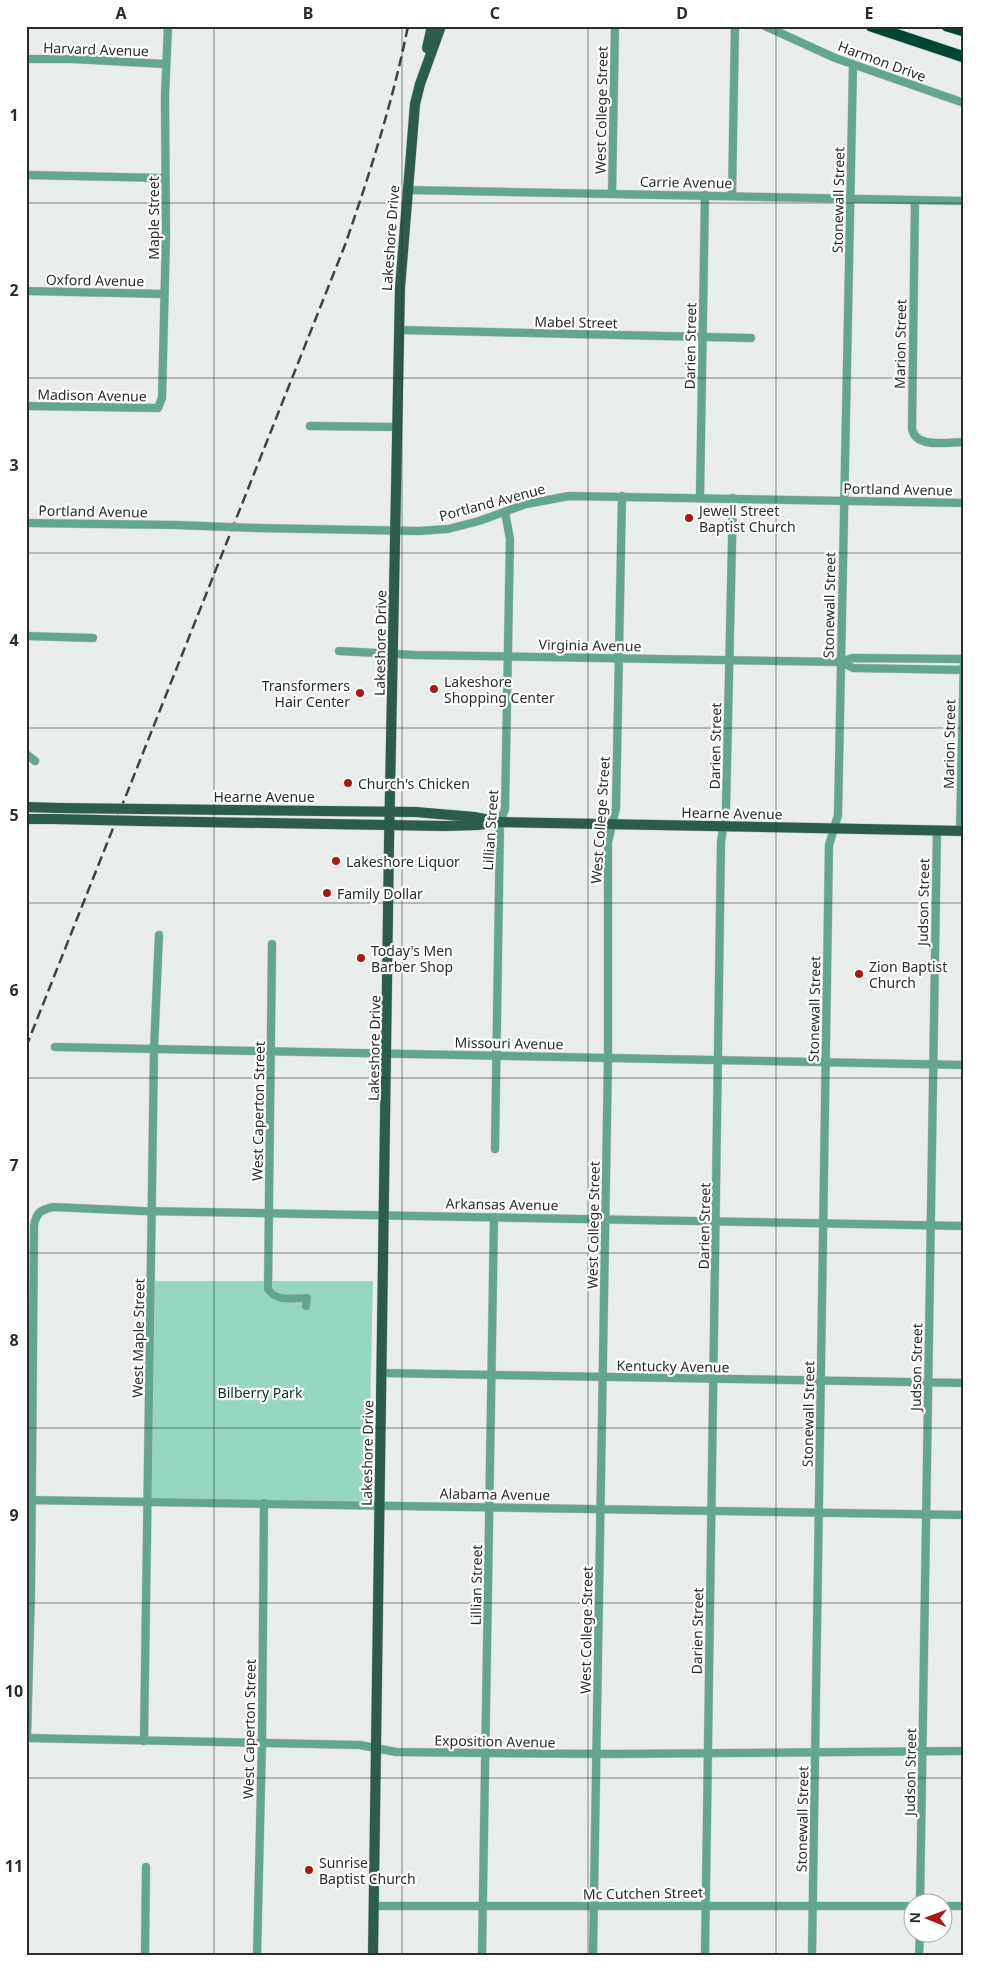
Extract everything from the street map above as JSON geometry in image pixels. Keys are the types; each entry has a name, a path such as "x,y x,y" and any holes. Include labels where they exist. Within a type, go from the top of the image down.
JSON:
{"highway":[{"path":"871,26 964,57"},
{"path":"948,27 964,31"}],"main road":[{"name":"Lakeshore Drive","path":"373,1955 390,811 401,270 414,111 432,26"},
{"name":"Lakeshore Drive","path":"420,84 441,26"},
{"name":"Hearne Avenue","path":"26,807 390,811 474,817 500,822 962,831"},
{"path":"281,824 282,809"},
{"name":"Hearne Avenue","path":"26,819 477,826 500,822"}],"street":[{"name":"Maple Street","path":"158,408 163,393 166,237 165,64 168,26"},
{"name":"West College Street","path":"612,194 615,26"},
{"path":"732,196 735,26"},
{"name":"Harmon Drive","path":"766,26 853,65 964,103"},
{"name":"Harvard Avenue","path":"26,59 72,59 165,64"},
{"name":"Stonewall Street","path":"812,1955 829,845 838,815 853,65"},
{"path":"26,176 165,178"},
{"name":"Carrie Avenue","path":"407,190 964,201"},
{"name":"Darien Street","path":"700,497 704,195"},
{"name":"Marion Street","path":"915,200 913,435 922,441 964,442"},
{"name":"Oxford Avenue","path":"26,291 164,294"},
{"name":"Mabel Street","path":"400,330 752,338"},
{"name":"Madison Avenue","path":"26,406 158,408"},
{"path":"310,426 398,427"},
{"name":"Portland Avenue","path":"26,523 396,530 448,529 480,521 547,499 569,496 964,503"},
{"name":"West College Street","path":"594,1955 608,1058 608,842 616,808 622,496"},
{"name":"Darien Street","path":"704,1955 721,842 726,808 733,498"},
{"name":"Lillian Street","path":"495,1149 500,822 505,809 510,539 505,512"},
{"path":"26,636 93,638"},
{"name":"Virginia Avenue","path":"339,651 840,662 852,658 964,658"},
{"name":"Marion Street","path":"962,831 964,658"},
{"name":"Virginia Avenue","path":"840,662 853,668 964,670"},
{"path":"26,754 36,761"},
{"name":"Judson Street","path":"920,1894 937,830"},
{"name":"West Maple Street","path":"144,1740 154,1049 159,935"},
{"name":"West Caperton Street","path":"272,944 268,1290 272,1296 280,1298 307,1298 306,1306"},
{"name":"Missouri Avenue","path":"54,1047 964,1065"},
{"name":"Arkansas Avenue","path":"29,1500 34,1226 40,1211 52,1207 964,1226"},
{"name":"Lillian Street","path":"482,1955 494,1217"},
{"name":"Kentucky Avenue","path":"382,1373 964,1383"},
{"path":"26,1738 31,1589 29,1500"},
{"name":"Alabama Avenue","path":"29,1500 964,1515"},
{"name":"West Caperton Street","path":"257,1955 262,1743 264,1503"},
{"name":"Exposition Avenue","path":"26,1738 360,1745 396,1752 597,1754 964,1750"},
{"path":"145,1955 146,1867"},
{"name":"Mc Cutchen Street","path":"374,1906 902,1906"}],"green space":[{"name":"Bilberry Park","path":"151,1281 373,1281 368,1505 148,1501"}],"railway":[{"path":"26,1047 345,245 380,137 408,26"}],"place":[{"name":"Jewell Street Baptist Church","path":"689,518"},
{"name":"Lakeshore Shopping Center","path":"434,689"},
{"name":"Transformers Hair Center","path":"360,693"},
{"name":"Church's Chicken","path":"348,783"},
{"name":"Lakeshore Liquor","path":"336,861"},
{"name":"Family Dollar","path":"327,893"},
{"name":"Today's Men Barber Shop","path":"361,958"},
{"name":"Zion Baptist Church","path":"859,974"},
{"name":"Sunrise Baptist Church","path":"309,1870"}]}
